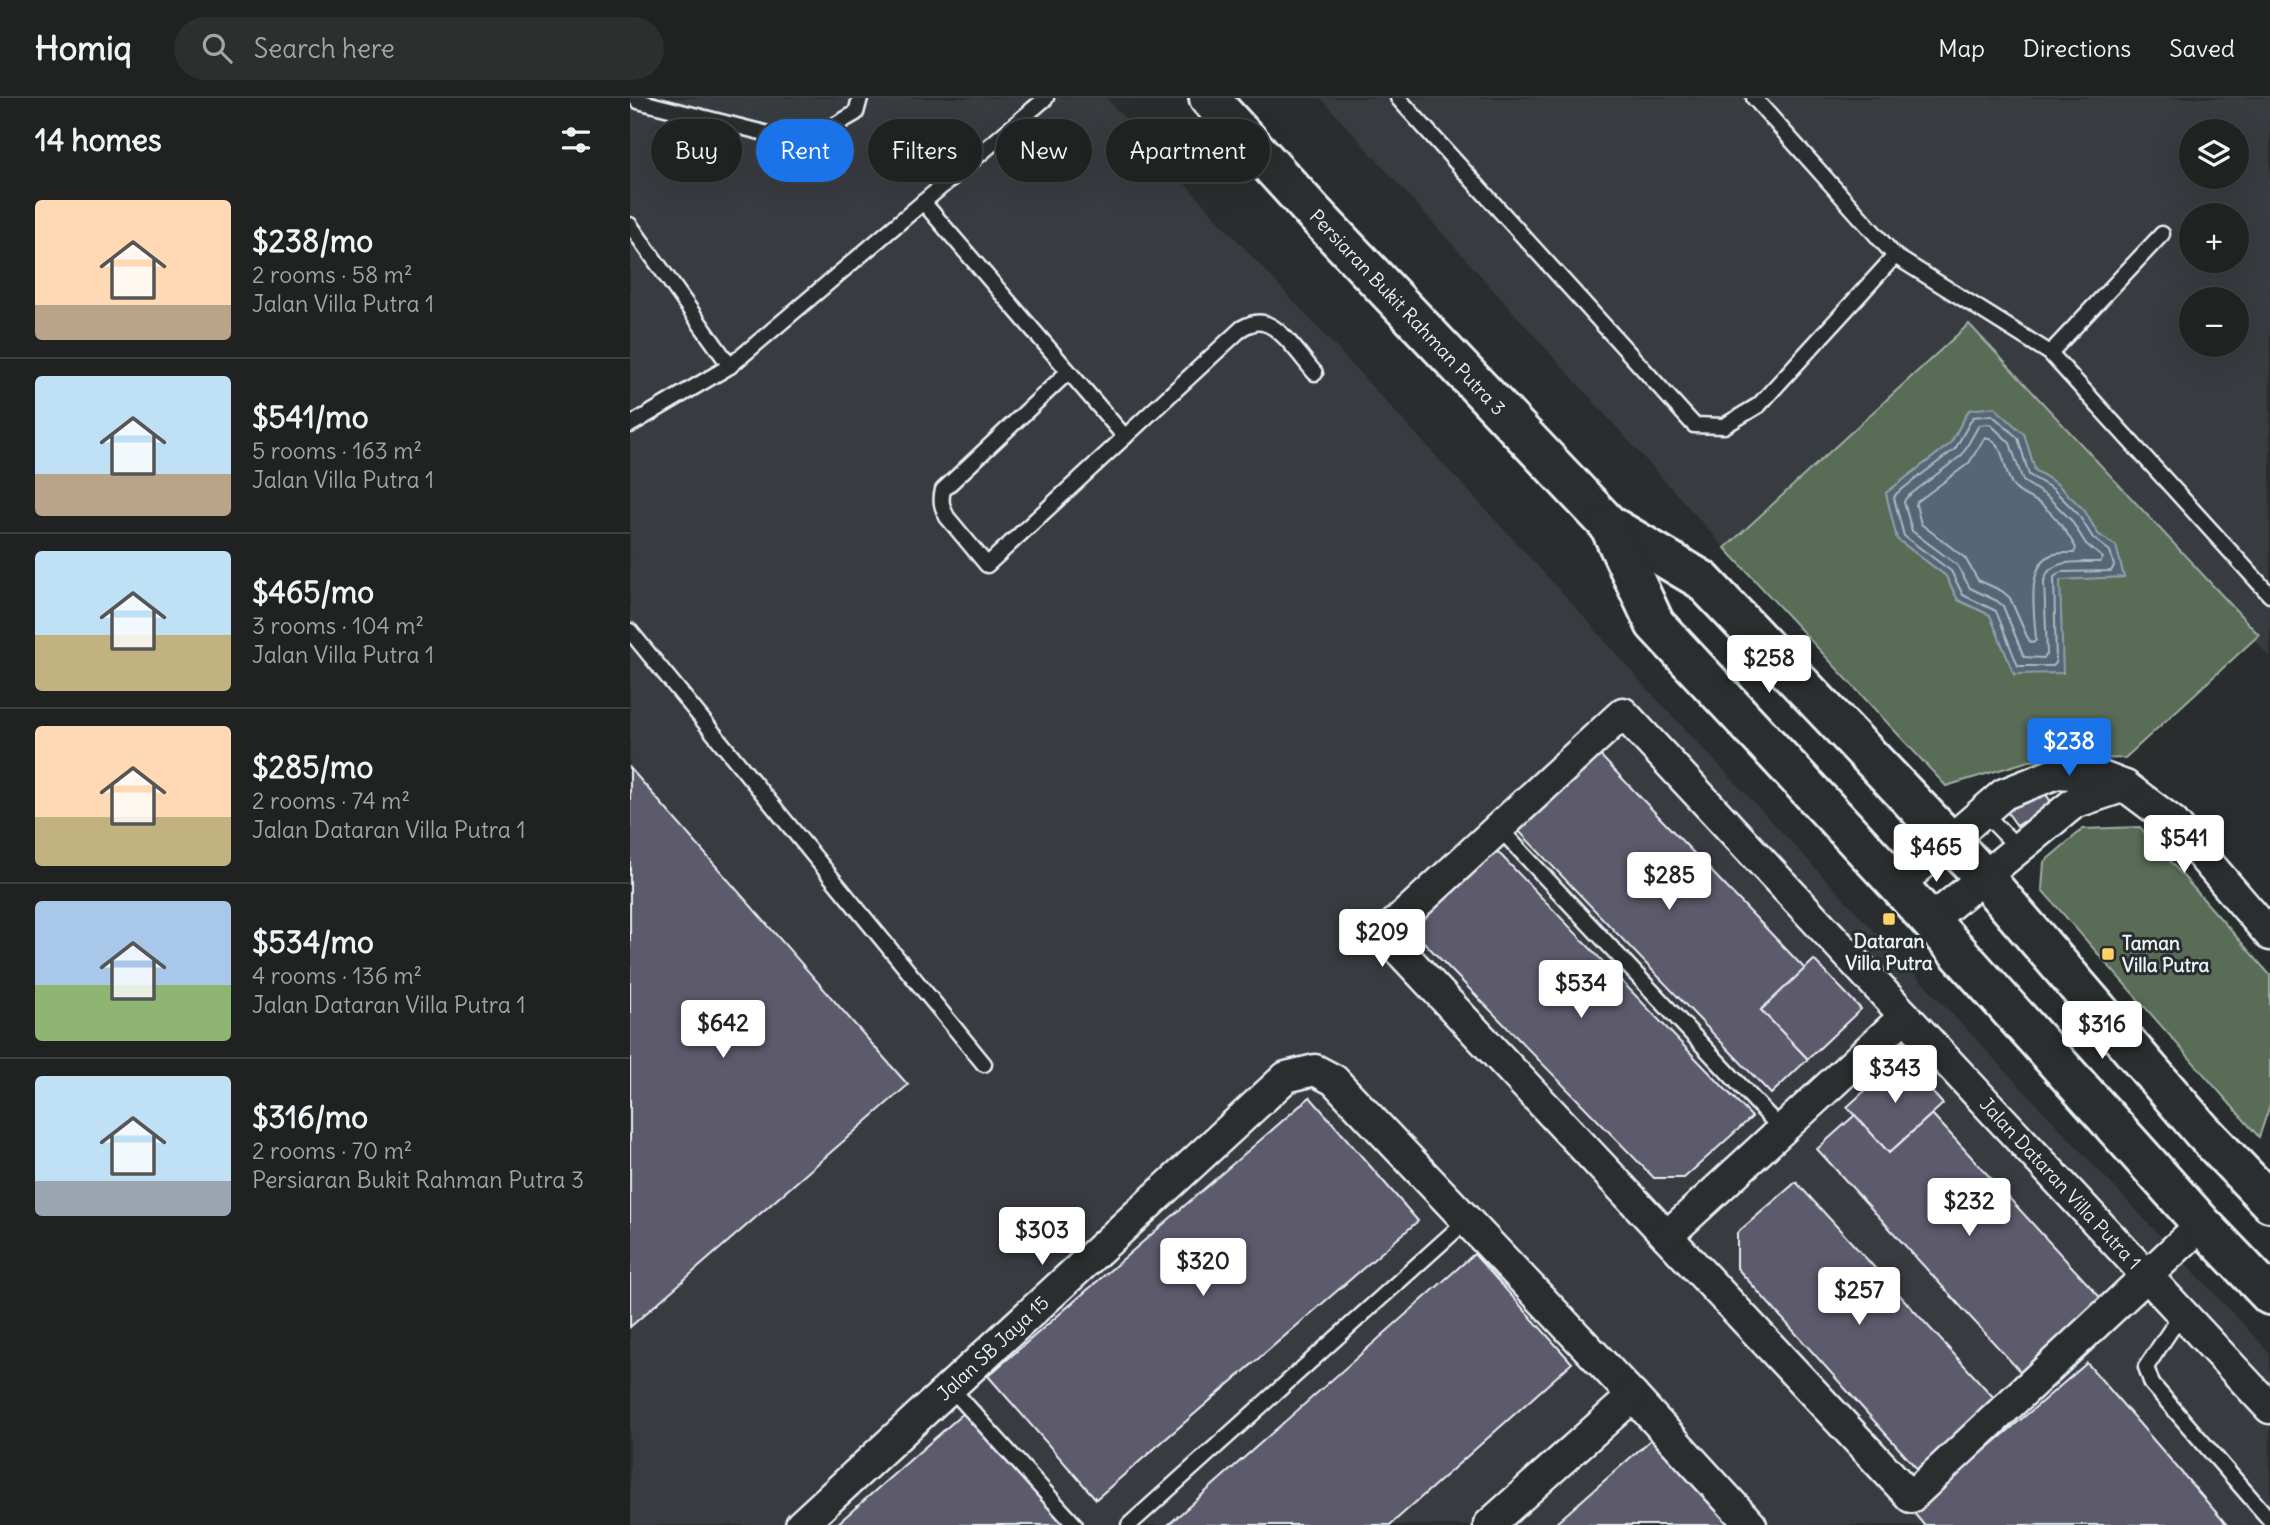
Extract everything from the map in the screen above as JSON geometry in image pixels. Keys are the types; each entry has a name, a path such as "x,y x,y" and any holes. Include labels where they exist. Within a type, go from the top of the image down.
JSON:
{"main road":[{"name":"Persiaran Bukit Rahman Putra 3","path":"1209,98 1609,525 1702,580 1983,876 2202,1131 2270,1202"},
{"name":"Persiaran Bukit Rahman Putra 3","path":"1609,525 1655,624 1930,921 2202,1224 2270,1295"}],"street":[{"name":"Jalan Dataran Villa Putra 1","path":"1499,828 1623,713 2270,1408"},
{"path":"1898,886 2004,794 2057,773 2099,776 2125,786 2173,822 2270,934"},
{"path":"1930,921 2074,803 2125,786"},
{"path":"1499,828 1384,934 1911,1497 2202,1224"},
{"path":"1667,1236 1905,1016"},
{"name":"Jalan SB Jaya 15","path":"801,1525 1286,1077 1315,1070 1334,1080 1467,1220"},
{"path":"1467,1220 1751,1525"},
{"path":"1489,1525 1633,1396"}],"lane":[{"path":"636,98 638,101 804,143 856,113 860,98"},
{"path":"630,425 730,366 1046,98"},
{"path":"1398,98 1694,425 1724,426 1759,404 1895,256"},
{"path":"1754,98 1895,256 2050,353 2270,595"},
{"path":"923,202 1125,438"},
{"path":"630,225 730,366"},
{"path":"2050,353 2162,234"},
{"path":"1068,372 943,490 942,509 988,565 1242,328 1251,323 1270,325 1279,331 1315,373"},
{"path":"630,631 984,1064"},
{"path":"1983,813 2018,848"},
{"path":"1499,828 1782,1130"},
{"path":"1129,1525 1467,1220"},
{"path":"2182,1314 2146,1367 2152,1384 2270,1520"},
{"path":"950,1387 1075,1525"}],"shaded area":[{"path":"630,98 1106,98 1125,119 1106,119 1106,182 1183,182 1579,611 1638,679 2270,1353 2270,1525 630,1525"},
{"path":"1321,98 2270,98 2270,657 1969,324 1725,548"}],"green space":[{"path":"1969,324 2259,635 2125,758 2029,761 1946,786 1725,548","holes":["1969,410 2024,434 2035,470 2057,484 2084,510 2098,534 2116,546 2124,577 2060,579 2014,674 1990,615 1958,600 1946,576 1897,539 1886,493 1950,444"]},
{"path":"2140,827 2270,975 2270,1105 2259,1137 2042,890 2044,862 2083,829"}],"water":[{"path":"1994,407 2024,434 2035,470 2057,484 2084,510 2098,534 2116,546 2124,577 2060,580 2063,673 2014,674 1990,615 1958,600 1946,576 1897,539 1886,493 1950,444 1969,410"}],"building":[{"path":"1595,750 1805,969 1761,1010 1808,1059 1771,1094 1514,826"},
{"path":"630,768 908,1085 630,1327"},
{"path":"2040,786 2052,803 2017,826 2005,809"},
{"path":"1495,849 1752,1117 1684,1178 1654,1178 1411,929"},
{"path":"1814,960 1861,1009 1808,1059 1761,1010"},
{"path":"1901,1058 1943,1104 1889,1153 1847,1107"},
{"path":"1310,1097 1418,1221 1096,1499 988,1376"},
{"path":"1932,1114 2107,1305 2026,1378 1817,1149 1855,1115 1889,1153"},
{"path":"1796,1182 1996,1400 1919,1471 1737,1268 1737,1233"},
{"path":"1474,1254 1572,1363 1390,1525 1168,1525"},
{"path":"2087,1363 2227,1525 1924,1525 1913,1512"},
{"path":"967,1410 1069,1525 836,1525"},
{"path":"1655,1436 1733,1525 1554,1525"}],"place":[{"name":"Dataran Villa Putra","path":"1889,919"},
{"name":"Taman Villa Putra","path":"2108,954"}]}
